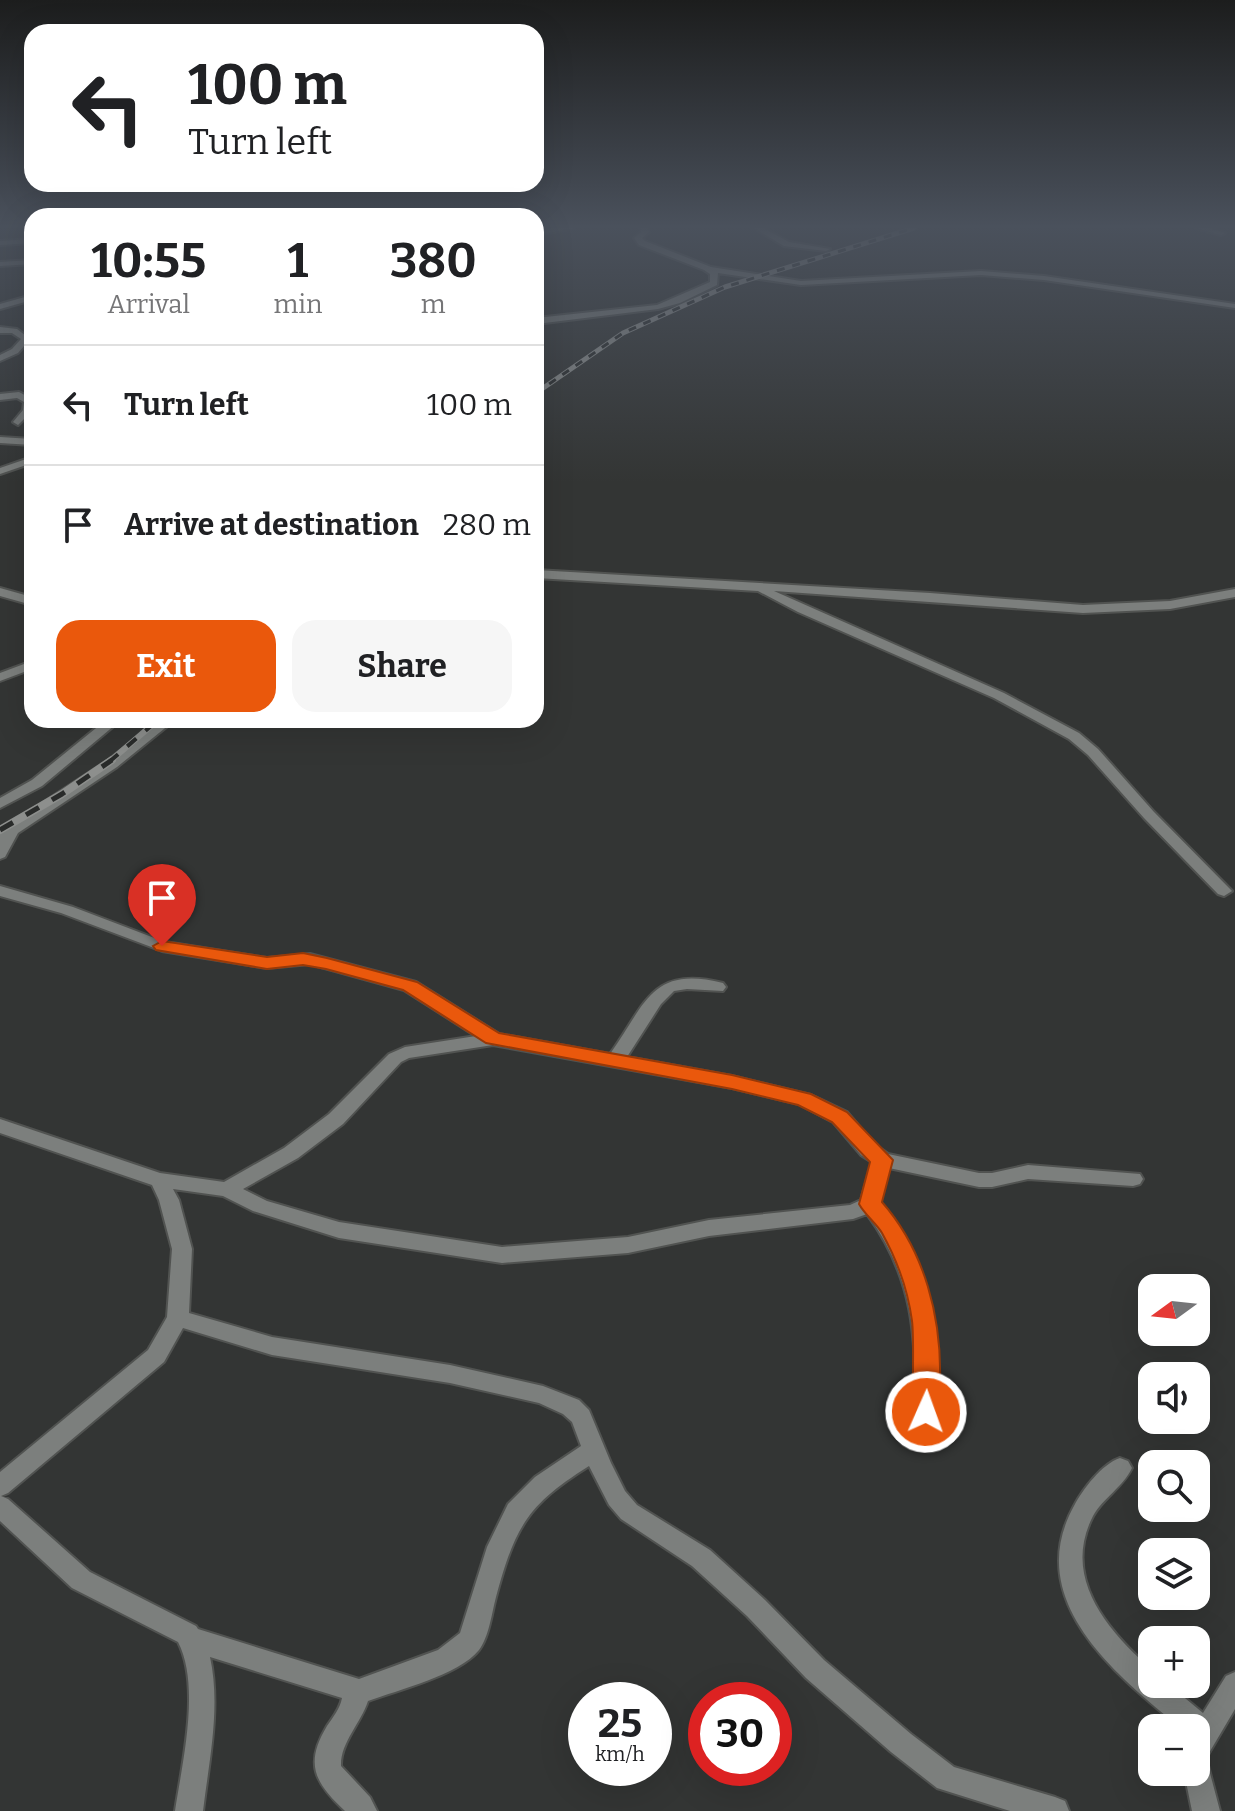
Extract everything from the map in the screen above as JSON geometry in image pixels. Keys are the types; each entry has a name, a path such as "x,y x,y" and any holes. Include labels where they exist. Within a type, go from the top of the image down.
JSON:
{"street":[{"path":"544,320 601,313"},
{"path":"0,332 24,330"},
{"path":"14,331 24,336"},
{"path":"0,358 24,343"},
{"path":"0,397 19,395 24,398"},
{"path":"18,422 24,415"},
{"path":"0,440 24,442"},
{"path":"0,471 24,463"},
{"path":"544,575 1083,609 1170,605 1235,593"},
{"path":"759,589 828,624 934,666 1074,736 1093,752 1149,815 1224,891"},
{"path":"0,592 24,599"},
{"path":"0,677 24,668"},
{"path":"0,804 37,783 104,728"},
{"path":"0,854 6,834 112,764 158,728"},
{"path":"0,891 67,910 162,946 267,963 310,959 410,986 494,1039"},
{"path":"614,1062 657,994 671,985 693,983 717,987"},
{"path":"227,1189 291,1153 336,1119 395,1058 405,1053 494,1039 732,1082 804,1099 840,1117 868,1150 882,1160 918,1170 979,1180 1028,1172 1133,1179"},
{"path":"0,1126 159,1180 227,1189 260,1206 339,1230 502,1255 628,1245 709,1228 853,1212 870,1204 882,1160"},
{"path":"0,1486 156,1356 178,1318 182,1249 169,1200 159,1180"},
{"path":"870,1204 890,1227 915,1280 924,1320 928,1363 926,1412"},
{"path":"178,1318 272,1346 450,1374 543,1395 571,1407 581,1417 617,1498 629,1512 701,1558 756,1608 815,1669 901,1743 947,1778 1055,1811"},
{"path":"356,1693 447,1659 470,1641 503,1541 522,1503 545,1482 594,1450"},
{"path":"1120,1468 1081,1517 1070,1554 1071,1584 1087,1620 1175,1714"},
{"path":"0,1506 81,1580 187,1634 193,1640 348,1686 356,1693 356,1704 326,1756 333,1780 363,1811"},
{"path":"189,1811 201,1702 200,1673 193,1640"},
{"path":"1210,1724 1235,1685"},
{"path":"1200,1786 1206,1811"}],"railway":[{"path":"544,387 623,333 668,313"},
{"path":"109,762 149,728"},
{"path":"0,830 112,760"}],"route":[{"path":"162,946 267,963 310,959 327,963 410,986 494,1039 732,1082 804,1099 827,1109 840,1117 868,1150 882,1160 870,1204 890,1227 904,1251 915,1280 924,1320 928,1363 926,1412"}]}
